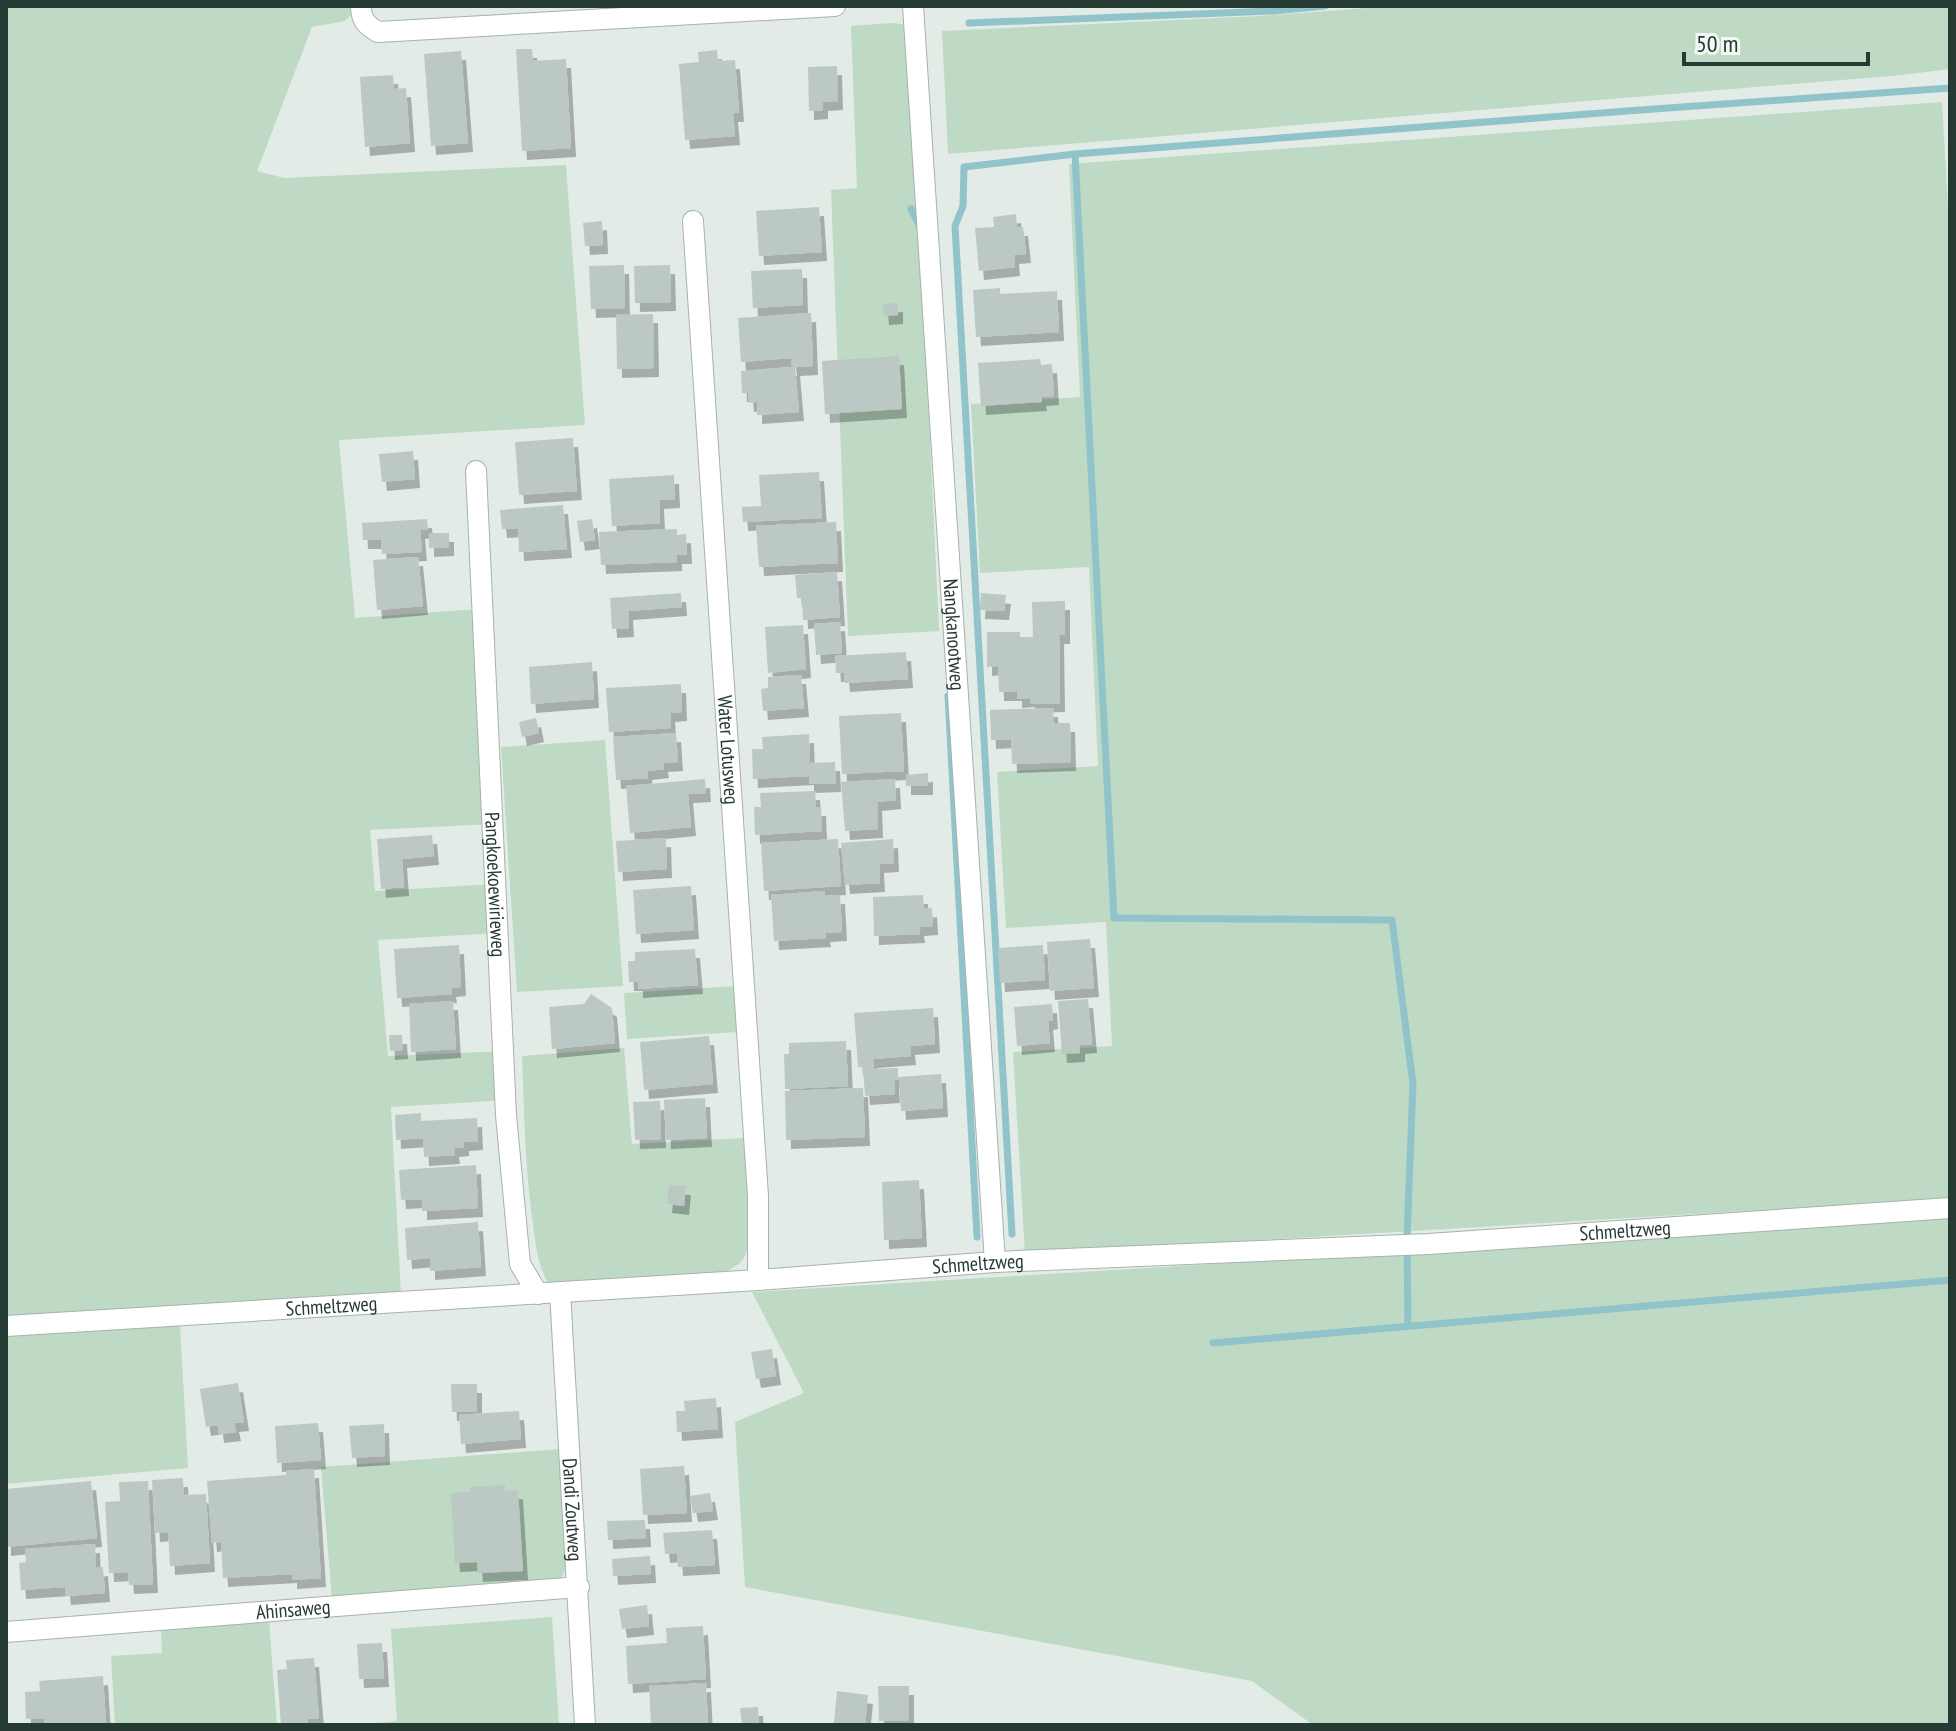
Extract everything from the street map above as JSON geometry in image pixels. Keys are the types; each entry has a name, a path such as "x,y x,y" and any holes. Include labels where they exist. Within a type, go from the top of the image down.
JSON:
{"street":[{"path":"361,6 361,18 368,27 378,32 835,6"},
{"name":"Nangkanootweg","path":"913,6 995,1262"},
{"name":"Water Lotusweg","path":"693,221 758,1196 758,1280"},
{"name":"Pangkoekoewirieweg","path":"476,471 506,1115 520,1264 538,1294"},
{"name":"Schmeltzweg","path":"6,1326 758,1280 995,1262 1429,1244 1950,1208"},
{"name":"Dandi Zoutweg","path":"560,1292 585,1725"},
{"name":"Ahinsaweg","path":"6,1632 579,1587"}],"green space":[{"path":"6,6 360,6 345,21 312,27 257,171 284,178 566,165 585,425 339,440 355,618 478,609 493,824 370,830 375,891 495,884 497,933 378,940 388,1056 505,1051 509,1100 391,1107 401,1294 6,1316"},
{"path":"1393,6 1950,6 1950,69 948,154 942,31 1260,16"},
{"path":"902,24 911,30 939,631 848,636 831,190 857,188 851,26"},
{"path":"1942,102 1950,242 1950,1199 1025,1254 1013,1052 1112,1046 1106,922 1006,928 997,772 1098,766 1089,567 980,573 971,404 1080,397 1069,164"},
{"path":"605,740 623,986 517,992 501,747"},
{"path":"736,986 738,1032 627,1039 624,993"},
{"path":"624,1048 632,1144 744,1138 750,1202 747,1250 739,1264 722,1273 548,1283 537,1251 530,1197 522,1056"},
{"path":"1950,1218 1950,1725 1313,1725 1252,1681 745,1587 735,1422 804,1393 752,1292 1600,1243"},
{"path":"180,1325 188,1468 6,1484 6,1335"},
{"path":"560,1449 567,1565 557,1581 332,1600 321,1467"},
{"path":"552,1617 559,1725 359,1725 397,1721 391,1629"},
{"path":"269,1620 277,1725 115,1725 111,1656 162,1653 161,1629"}],"building":[{"path":"516,49 532,49 533,61 566,59 571,148 522,151"},
{"path":"717,50 718,61 735,60 739,113 733,113 735,136 685,140 679,64 699,62 698,52"},
{"path":"461,51 468,143 431,146 424,54"},
{"path":"837,66 838,101 823,102 823,110 809,111 808,67"},
{"path":"393,75 394,89 406,88 410,143 365,147 360,77"},
{"path":"819,207 822,252 759,256 756,211"},
{"path":"1016,214 1017,227 1023,227 1026,254 1014,255 1015,267 979,271 975,228 994,227 993,217"},
{"path":"602,221 603,245 585,246 583,223"},
{"path":"624,265 625,308 591,309 589,266"},
{"path":"670,265 671,302 635,303 634,266"},
{"path":"802,269 803,305 753,308 751,271"},
{"path":"1000,288 1000,294 1057,291 1059,332 976,337 973,290"},
{"path":"898,303 898,315 884,316 883,304"},
{"path":"811,313 813,366 795,367 799,412 757,415 757,402 749,403 748,393 742,393 741,371 792,367 791,358 741,362 738,318"},
{"path":"653,314 654,368 617,369 616,315"},
{"path":"899,356 902,409 825,414 822,361"},
{"path":"1040,359 1041,365 1052,364 1054,396 1041,397 1042,402 981,406 978,363"},
{"path":"573,438 577,491 519,495 515,442"},
{"path":"413,451 415,479 382,482 379,454"},
{"path":"819,472 822,518 743,522 742,507 761,506 759,475"},
{"path":"674,475 675,499 659,500 660,523 612,526 609,479"},
{"path":"563,505 567,549 519,552 518,528 502,529 500,510"},
{"path":"427,519 428,529 420,530 422,552 382,554 381,540 363,540 362,523"},
{"path":"592,519 595,540 580,542 577,521"},
{"path":"836,522 838,563 759,567 756,526"},
{"path":"677,529 677,535 686,534 687,555 677,555 677,562 601,565 599,532"},
{"path":"429,533 449,533 449,547 429,548"},
{"path":"418,557 423,606 377,610 373,560"},
{"path":"837,572 840,617 803,620 802,598 797,598 795,575"},
{"path":"681,593 682,607 628,611 629,628 612,629 610,598"},
{"path":"981,593 1006,595 1004,611 980,610"},
{"path":"1065,601 1065,635 1059,635 1060,703 1030,704 1030,698 1017,699 1017,692 999,692 998,666 987,667 987,632 1020,632 1020,637 1033,637 1032,602"},
{"path":"840,622 842,653 816,655 814,624"},
{"path":"803,625 806,669 768,673 765,627"},
{"path":"906,652 908,679 845,683 844,673 836,673 835,656"},
{"path":"592,662 594,699 531,704 529,667"},
{"path":"801,675 804,708 763,711 761,689 768,688 768,677"},
{"path":"681,684 682,712 670,713 671,728 609,732 606,688"},
{"path":"1053,708 1054,723 1070,723 1071,762 1012,764 1011,739 991,740 990,710"},
{"path":"901,713 904,771 842,774 839,716"},
{"path":"536,718 539,733 522,737 519,722"},
{"path":"676,733 678,762 663,763 664,769 647,771 648,778 616,780 613,737"},
{"path":"809,734 810,763 835,762 836,783 809,784 809,776 753,779 752,749 763,749 762,737"},
{"path":"928,773 928,786 906,786 906,775"},
{"path":"705,779 706,793 688,794 691,827 630,833 626,786"},
{"path":"895,779 896,800 877,802 878,829 845,831 841,782"},
{"path":"815,791 816,807 821,807 822,831 755,835 754,807 761,807 760,793"},
{"path":"432,835 434,856 402,859 404,887 381,889 377,839"},
{"path":"666,838 667,869 618,872 616,841"},
{"path":"838,839 841,886 764,891 761,843"},
{"path":"893,839 894,863 879,864 880,883 845,885 841,843"},
{"path":"691,886 694,930 636,934 633,890"},
{"path":"825,891 825,896 840,895 842,932 825,933 826,938 774,941 771,895"},
{"path":"923,895 924,909 932,908 933,926 919,927 920,934 874,936 873,897"},
{"path":"1090,939 1094,988 1050,991 1047,942"},
{"path":"459,945 461,987 451,988 452,994 397,998 394,949"},
{"path":"1043,945 1045,980 1000,983 998,948"},
{"path":"695,949 698,985 638,989 638,982 629,982 628,961 635,961 635,952"},
{"path":"591,994 612,1008 615,1043 552,1049 549,1007 584,1004"},
{"path":"1088,999 1092,1044 1080,1045 1080,1053 1062,1054 1058,1001"},
{"path":"453,1001 456,1049 411,1052 409,1004"},
{"path":"1052,1004 1053,1020 1048,1021 1050,1043 1017,1046 1014,1007"},
{"path":"933,1008 935,1044 910,1046 911,1056 873,1059 874,1069 898,1068 898,1077 941,1074 943,1108 901,1111 899,1080 894,1080 895,1094 865,1096 863,1067 858,1067 854,1013"},
{"path":"389,1035 402,1035 403,1050 390,1051"},
{"path":"709,1036 713,1084 644,1090 640,1042"},
{"path":"846,1041 848,1086 785,1089 784,1054 789,1054 789,1043"},
{"path":"863,1088 865,1137 786,1140 785,1091"},
{"path":"705,1098 707,1138 666,1140 664,1100"},
{"path":"660,1101 661,1139 635,1140 633,1102"},
{"path":"421,1113 421,1121 477,1118 478,1141 464,1142 464,1147 454,1148 455,1155 424,1157 423,1138 396,1140 395,1115"},
{"path":"476,1165 478,1208 422,1211 422,1199 401,1200 399,1170"},
{"path":"919,1180 922,1238 884,1240 882,1182"},
{"path":"669,1185 686,1186 684,1206 667,1204"},
{"path":"478,1222 481,1267 430,1271 430,1258 407,1260 405,1228"},
{"path":"772,1349 776,1376 756,1379 751,1352"},
{"path":"238,1383 244,1422 234,1423 236,1432 219,1434 218,1425 206,1427 200,1389"},
{"path":"451,1384 477,1384 477,1412 452,1412"},
{"path":"716,1398 718,1429 677,1432 676,1411 685,1411 684,1401"},
{"path":"519,1411 521,1439 461,1444 459,1415"},
{"path":"318,1423 321,1460 277,1463 275,1426"},
{"path":"384,1424 385,1456 352,1458 349,1426"},
{"path":"684,1466 687,1513 643,1515 640,1469"},
{"path":"314,1469 321,1578 292,1580 292,1574 223,1578 221,1542 212,1543 207,1481 286,1475 286,1471"},
{"path":"183,1478 184,1495 206,1494 210,1563 170,1566 168,1532 155,1533 152,1480"},
{"path":"91,1481 97,1538 6,1547 6,1489"},
{"path":"148,1481 153,1584 129,1585 128,1572 109,1573 105,1502 120,1501 119,1482"},
{"path":"505,1485 505,1491 518,1490 523,1571 478,1573 477,1562 455,1563 451,1493 471,1492 470,1487"},
{"path":"710,1493 713,1511 693,1513 690,1496"},
{"path":"645,1520 646,1538 608,1540 607,1521"},
{"path":"712,1530 715,1565 678,1567 677,1553 665,1554 663,1533"},
{"path":"95,1544 96,1568 103,1567 105,1593 66,1596 65,1587 21,1590 19,1563 26,1562 25,1549"},
{"path":"650,1556 651,1574 613,1576 612,1559"},
{"path":"647,1605 649,1626 622,1629 619,1609"},
{"path":"703,1626 706,1679 628,1684 626,1646 667,1643 666,1628"},
{"path":"382,1643 384,1678 359,1679 357,1644"},
{"path":"314,1658 319,1718 307,1719 308,1725 281,1725 277,1670 287,1669 286,1660"},
{"path":"103,1676 106,1724 44,1725 44,1718 26,1719 25,1692 40,1691 39,1681"},
{"path":"706,1683 708,1725 651,1725 649,1686"},
{"path":"878,1686 909,1686 909,1721 879,1721"},
{"path":"837,1691 868,1695 865,1725 834,1723"},
{"path":"758,1707 759,1725 742,1725 740,1708"}],"waterway":[{"path":"969,23 1274,11 1325,6"},
{"path":"1408,1326 1407,1238 1413,1084 1392,920 1114,918 1075,154 1950,88"},
{"path":"1012,1234 955,226 963,206 964,167 1075,154"},
{"path":"911,209 921,229"},
{"path":"948,696 977,1237"},
{"path":"1213,1343 1950,1280"}]}
